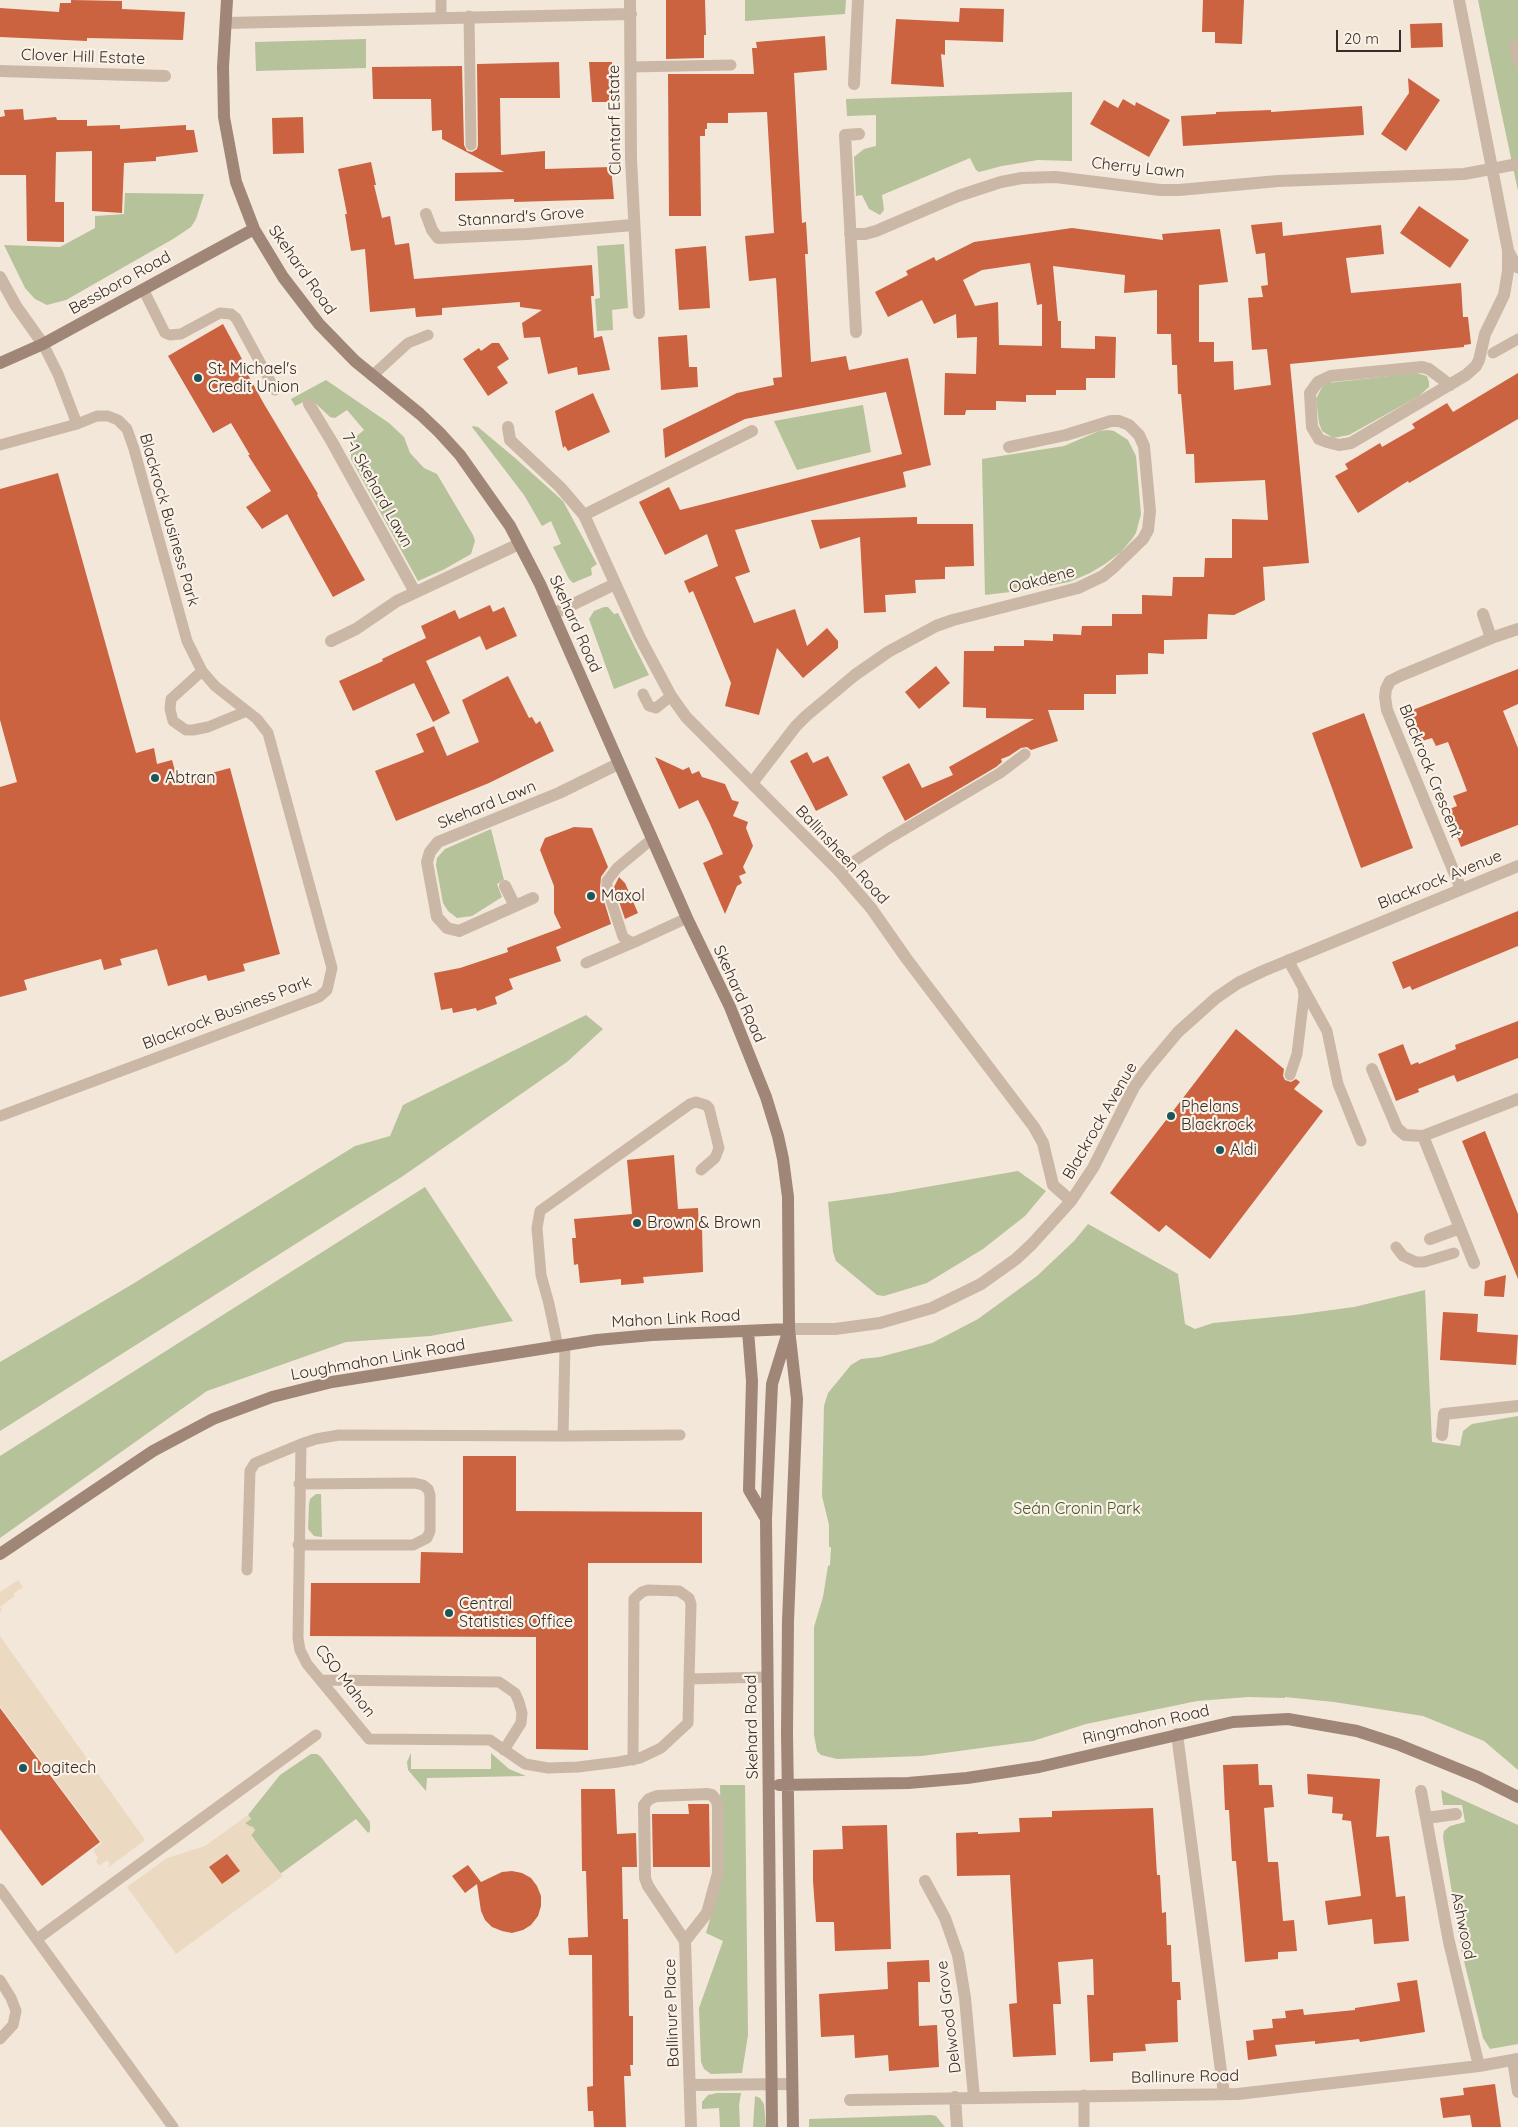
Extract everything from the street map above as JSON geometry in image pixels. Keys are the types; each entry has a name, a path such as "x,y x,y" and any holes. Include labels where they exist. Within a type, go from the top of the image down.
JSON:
{"street":[{"name":"Skehard Road","path":"227,0 223,75 226,134 236,182 254,229 272,261 299,300 336,344 372,376 420,414 460,455 506,520 553,614 687,918 730,1007 766,1097 778,1136 788,1197 789,1329 797,1398 788,1621 787,1784 793,2127"},
{"name":"Clontarf Estate","path":"630,0 634,225 640,313"},
{"path":"854,84 858,0"},
{"path":"1450,384 1422,367 1331,376 1318,382 1310,393 1312,427 1319,439 1339,446 1351,443 1466,376 1480,360 1485,334 1504,296 1507,284 1508,250 1459,0"},
{"path":"226,22 631,14"},
{"path":"1515,46 1518,61"},
{"name":"Clover Hill Estate","path":"0,71 165,76"},
{"path":"856,332 845,135 859,134"},
{"name":"Cherry Lawn","path":"850,234 865,234 958,196 1001,182 1022,178 1056,176 1160,190 1179,190 1278,181 1464,174 1518,164"},
{"name":"Stannard's Grove","path":"426,214 435,236 438,238 518,235 634,225"},
{"name":"Bessboro Road","path":"0,363 43,344 254,229"},
{"path":"0,277 16,306 43,344"},
{"name":"7-1 Skehard Lawn","path":"309,404 415,592"},
{"name":"Oakdene","path":"752,783 796,726 806,716 833,692 888,652 936,626 953,620 1078,588 1103,576 1143,539 1148,530 1150,511 1144,446 1139,435 1129,425 1119,421 1111,421 1068,435 1009,447"},
{"name":"Ballinsheen Road","path":"508,427 510,440 560,487 584,515 640,638 671,696 696,728 839,871 871,908 1034,1127 1043,1143 1053,1185 1071,1201"},
{"path":"584,515 752,431"},
{"path":"331,642 356,629 397,601 519,544"},
{"path":"553,614 615,584"},
{"path":"1482,614 1491,638"},
{"name":"Blackrock Crescent","path":"1461,889 1387,710 1386,689 1390,681 1491,638 1518,630"},
{"name":"Skehard Lawn","path":"515,906 459,931 447,928 437,917 428,869 427,862 433,846 438,842 559,793 618,764"},
{"name":"Blackrock Avenue","path":"789,1329 835,1329 880,1323 932,1308 981,1284 1016,1259 1043,1233 1071,1201 1094,1168 1134,1087 1162,1050 1196,1015 1226,991 1250,976 1518,866"},
{"path":"505,886 515,906 532,898"},
{"path":"1372,1069 1397,1128 1405,1134 1423,1136 1518,1099"},
{"path":"1423,1136 1474,1263"},
{"path":"1430,1239 1460,1228"},
{"name":"Skehard Road","path":"772,2127 766,1519 772,1384 789,1329"},
{"name":"Mahon Link Road","path":"561,1346 652,1334 789,1329"},
{"path":"748,1331 752,1381 749,1490 766,1519"},
{"name":"Loughmahon Link Road","path":"0,1554 153,1451 213,1419 264,1400 332,1382 561,1346"},
{"path":"1442,1435 1444,1414 1518,1406"},
{"name":"Ringmahon Road","path":"768,1785 908,1783 968,1778 1039,1767 1177,1734 1254,1720 1288,1719 1357,1731 1415,1750 1518,1796"},
{"path":"1177,1734 1224,2094"},
{"name":"Ashwood","path":"1422,1791 1449,1942 1478,2066"},
{"name":"Ballinure Place","path":"685,1941 707,1912 718,1873 718,1807 717,1801 712,1795 708,1794 656,1796 649,1799 644,1805 645,1878 648,1886 685,1941 691,2127"},
{"path":"1426,1818 1456,1814"},
{"name":"Delwood Grove","path":"925,1881 945,1918 958,1955 965,1998 974,2097"},
{"path":"1515,2059 1518,2092"},
{"name":"Ballinure Road","path":"850,2100 1263,2092 1478,2066 1515,2059"},
{"name":"Ballinure Place","path":"691,2085 792,2084"},
{"path":"955,2097 956,2127"}],"lane":[{"path":"441,0 441,17"},
{"path":"469,16 471,145"},
{"path":"631,67 731,65"},
{"path":"1508,250 1518,268"},
{"path":"143,289 166,332 170,335 181,334 220,313 231,314 236,318 275,390"},
{"path":"372,376 408,343 428,335"},
{"path":"1493,353 1518,339"},
{"path":"43,344 58,374 77,424"},
{"name":"Blackrock Business Park","path":"0,445 77,424 97,416 108,416 118,420 127,429 187,641 202,671 215,686 247,711 268,733 332,968 327,990 319,997 0,1116"},
{"path":"202,671 171,699 170,709 173,721 186,730 193,730 208,727 247,711"},
{"path":"643,694 649,706 656,708 671,696"},
{"path":"839,871 888,839 1000,773 1025,754"},
{"path":"635,942 630,942 623,937 607,888 607,881 617,868 652,839"},
{"path":"586,963 687,918"},
{"path":"1288,960 1327,1030 1336,1078 1361,1141"},
{"path":"1290,1074 1297,1054 1304,996 1302,984"},
{"path":"563,1436 561,1346 541,1275 537,1228 540,1211 690,1104 696,1102 706,1104 709,1108 719,1148 715,1158 701,1170"},
{"path":"1396,1247 1403,1256 1416,1262 1424,1262 1454,1253"},
{"path":"247,1570 250,1471 252,1466 258,1461 316,1439 339,1435 680,1435"},
{"name":"CSO Mahon","path":"300,1444 299,1644 307,1664 369,1739 490,1740 526,1764 540,1767 578,1767 633,1760 662,1748 688,1723 691,1604 689,1598 679,1591 648,1590 642,1592 634,1599 633,1760"},
{"path":"298,1545 413,1545 427,1538 430,1531 430,1495 428,1489 422,1485 414,1483 299,1484"},
{"path":"689,1679 768,1677"},
{"path":"322,1680 499,1682 514,1693 522,1713 521,1723 504,1750"},
{"path":"37,1939 316,1735"},
{"path":"0,1889 173,2127"},
{"path":"0,1980 11,1998 16,2011 13,2025 0,2039"},
{"path":"1084,2095 1084,2127"}],"green space":[{"path":"745,0 846,0 845,14 745,21"},
{"path":"1478,0 1518,0 1518,191 1490,59"},
{"path":"366,39 366,68 256,71 255,42"},
{"path":"1072,92 1072,161 1038,160 979,172 970,158 882,195 884,210 880,215 869,209 862,195 856,196 854,157 864,149 876,146 876,115 847,116 846,99"},
{"path":"125,193 204,194 196,219 191,227 173,239 66,300 47,305 35,299 25,288 4,245 60,247 95,228 95,216 124,214"},
{"path":"624,244 628,308 612,310 613,330 597,331 595,299 600,298 597,246"},
{"path":"1416,373 1427,376 1429,382 1429,387 1419,396 1349,435 1333,438 1322,431 1316,399 1322,387 1328,383"},
{"path":"326,380 389,423 404,437 410,453 424,468 437,474 473,535 475,541 471,554 443,570 418,581 351,459 351,441 364,430 347,410 335,418 330,417 313,401 308,400 295,406 291,399"},
{"path":"863,405 871,452 797,470 774,421"},
{"path":"473,426 478,427 563,501 597,564 591,568 592,575 573,583 569,579 553,547 561,544 551,521 542,526 524,495"},
{"path":"1099,431 1114,431 1128,440 1136,456 1141,514 1136,533 1132,539 1121,552 1105,564 1069,582 985,595 982,459 1064,446"},
{"path":"608,607 614,614 618,613 649,675 614,689 589,619 594,611"},
{"path":"491,829 504,880 497,884 502,897 472,916 457,918 448,911 443,903 436,865 437,858 445,849"},
{"path":"586,1015 603,1029 567,1062 403,1176 0,1431 0,1362 131,1285 355,1146 390,1136 403,1105"},
{"path":"1018,1171 1046,1191 1025,1216 983,1249 927,1283 884,1296 877,1295 836,1261 833,1252 828,1202"},
{"path":"425,1187 513,1321 430,1336 346,1342 207,1391 0,1538 0,1456"},
{"name":"Seán Cronin Park","path":"1088,1224 1178,1274 1185,1324 1195,1329 1213,1323 1354,1307 1425,1290 1432,1442 1460,1446 1463,1431 1472,1424 1518,1416 1518,1770 1484,1741 1423,1716 1334,1702 1285,1697 1248,1697 1197,1701 1086,1724 1033,1741 922,1756 837,1759 821,1755 817,1751 814,1735 814,1627 823,1597 828,1566 830,1565 831,1547 829,1547 829,1525 822,1496 824,1406 828,1393 851,1365 861,1359 880,1357 932,1343 978,1319 1037,1276 1074,1241"},
{"path":"316,1494 321,1494 322,1537 314,1536 308,1529 310,1499"},
{"path":"411,1753 411,1769 491,1769 491,1753 509,1769 526,1776 427,1778 426,1791 408,1770 407,1762"},
{"path":"311,1754 317,1754 321,1757 370,1822 370,1831 368,1833 356,1819 280,1874 251,1835 255,1830 245,1823 251,1819 248,1815 280,1775"},
{"path":"720,1785 745,1785 748,2035 742,2073 711,2074 704,2069 701,2062 699,2008 723,1941 706,1933 722,1878"},
{"path":"1441,1790 1518,1825 1518,2044 1490,2049 1483,2038 1461,1949 1443,1837 1444,1831 1450,1826 1465,1822 1462,1805 1443,1805"},
{"path":"741,2093 739,2105 740,2127 720,2127 719,2108 702,2109 702,2102 708,2095"},
{"path":"755,2096 760,2098 764,2104 766,2127 753,2127"},
{"path":"936,2116 945,2127 809,2127 809,2119"}],"shaded area":[{"path":"18,1580 23,1587 13,1594 15,1596 0,1607 0,1592"},
{"path":"0,1636 145,1840 109,1867 110,1864 107,1860 99,1866 96,1861 98,1858 93,1850 102,1843 0,1706"},
{"path":"248,1815 251,1819 245,1823 250,1827 252,1826 255,1830 251,1836 283,1876 176,1954 127,1887 167,1858 205,1846"}],"building":[{"path":"71,0 122,1 122,9 185,12 183,40 87,38 87,41 0,37 0,8 59,12 60,3 71,3"},
{"path":"666,0 705,0 706,35 704,35 704,58 666,59"},
{"path":"1203,0 1244,0 1242,44 1215,43 1215,32 1202,32"},
{"path":"960,8 1004,9 1003,42 945,40 945,55 941,54 944,87 891,84 896,19 959,22"},
{"path":"1442,23 1443,47 1411,48 1410,24"},
{"path":"825,36 827,70 794,73 802,223 806,222 808,254 805,254 811,362 846,356 849,370 908,358 931,465 903,472 906,487 735,530 750,572 735,577 754,623 795,609 807,646 827,628 838,641 838,648 803,678 777,648 759,715 725,706 731,683 693,591 689,593 684,581 718,566 707,534 665,555 639,502 669,487 680,510 902,454 886,392 745,419 665,458 663,429 737,393 774,385 773,378 782,377 776,278 749,281 745,236 774,233 767,112 728,113 728,123 707,123 705,136 700,136 701,216 669,216 668,74 754,74 752,48 757,48 756,42"},
{"path":"559,62 560,98 500,98 501,155 545,151 545,169 611,167 614,199 514,202 514,199 455,201 455,173 504,172 442,139 442,130 432,131 431,99 373,99 372,67 462,66 464,145 467,151 472,152 477,149 478,145 477,64"},
{"path":"589,62 612,62 613,102 592,102"},
{"path":"1408,78 1440,100 1406,151 1381,134 1409,93"},
{"path":"1123,99 1135,106 1136,102 1170,120 1149,157 1090,124 1104,100 1118,108"},
{"path":"1362,106 1364,135 1183,146 1181,116 1216,114 1216,112 1271,110 1271,112"},
{"path":"23,109 24,120 56,117 57,120 87,120 87,126 120,125 120,129 186,125 186,130 194,130 198,152 156,157 156,161 124,163 122,213 92,211 92,151 56,152 55,202 64,202 64,242 27,241 26,175 0,175 0,117 5,116 4,110"},
{"path":"303,117 304,153 273,154 272,118"},
{"path":"371,162 382,218 390,216 395,245 409,243 414,279 592,265 594,296 591,296 594,338 602,336 610,370 578,375 577,367 548,374 540,337 524,338 522,323 542,310 520,307 520,302 442,308 442,315 416,317 415,308 370,312 365,249 351,251 345,214 347,214 338,169"},
{"path":"1419,206 1469,240 1450,268 1400,233"},
{"path":"1282,222 1283,236 1381,225 1384,254 1346,258 1351,293 1461,283 1463,317 1468,317 1471,344 1464,345 1464,347 1290,364 1309,563 1263,567 1265,600 1234,615 1208,614 1207,639 1164,640 1164,654 1148,653 1148,674 1116,675 1116,694 1084,694 1084,710 1048,710 1058,741 1031,750 1027,747 1021,748 1001,759 1002,762 996,767 905,821 882,777 909,763 922,788 953,775 949,767 1034,719 986,718 986,708 963,707 964,651 994,651 994,646 1024,646 1024,640 1053,641 1053,634 1081,635 1082,626 1112,626 1112,614 1142,614 1142,595 1172,596 1173,577 1204,577 1205,558 1232,558 1232,519 1268,520 1265,480 1195,483 1194,454 1186,454 1181,394 1178,394 1177,365 1172,365 1171,334 1157,334 1157,290 1124,293 1125,275 1053,266 1058,321 1061,321 1061,348 1095,349 1095,336 1116,337 1115,378 1086,378 1086,390 1056,390 1056,395 1026,395 1026,402 996,401 996,410 966,410 965,415 944,415 945,373 976,374 977,337 957,338 956,314 934,324 922,300 888,317 875,292 908,275 906,271 934,257 936,261 974,242 1072,228 1163,240 1162,234 1220,229 1228,282 1199,285 1199,342 1214,342 1214,362 1233,361 1234,390 1271,385 1267,349 1252,350 1248,298 1263,297 1261,286 1268,285 1265,253 1256,254 1251,225","holes":["1030,263 1037,305 1042,304 1042,346 999,345 998,302 975,306 963,280 982,270"]},
{"path":"706,246 710,308 679,310 675,249"},
{"path":"223,324 264,404 318,494 365,580 333,597 287,514 262,529 246,507 271,491 248,455 250,455 231,423 213,433 168,356"},
{"path":"687,335 689,367 697,367 698,387 661,390 658,337"},
{"path":"492,343 499,343 509,359 497,367 508,383 488,396 463,359 479,348 481,351"},
{"path":"1518,373 1518,419 1409,483 1408,481 1358,513 1335,476 1348,469 1345,464 1380,443 1382,447 1415,428 1412,424 1447,403 1453,412"},
{"path":"593,393 610,432 568,451 565,446 563,448 555,411"},
{"path":"58,473 136,753 154,748 157,764 172,760 178,782 230,768 280,954 243,964 245,971 208,981 206,975 168,986 157,949 120,959 122,965 104,970 101,959 24,980 27,990 0,997 0,787 17,782 0,720 0,489"},
{"path":"917,517 917,524 973,524 974,566 945,567 945,579 915,580 916,593 885,595 886,612 864,613 860,537 820,549 811,520"},
{"path":"490,605 493,612 504,607 517,636 486,650 480,636 426,661 450,713 433,722 414,683 353,711 339,681 383,661 382,659 426,638 421,626 455,610 459,619"},
{"path":"936,666 950,683 919,709 905,692"},
{"path":"1518,669 1518,704 1503,711 1518,748 1518,825 1461,847 1447,810 1457,806 1453,796 1467,791 1461,775 1448,742 1436,746 1432,738 1422,741 1410,711"},
{"path":"508,676 529,718 532,717 536,724 540,721 554,751 489,783 396,821 375,771 424,752 416,734 434,726 447,756 479,742 462,700"},
{"path":"1364,713 1413,848 1361,868 1312,733"},
{"path":"807,752 813,763 828,756 848,795 816,811 790,761"},
{"path":"655,757 683,770 689,767 692,774 699,771 702,777 725,784 732,800 739,802 733,816 748,822 746,828 753,846 743,867 746,873 739,876 742,883 737,886 725,914 703,863 723,854 710,824 698,800 679,809"},
{"path":"574,827 592,828 608,867 601,877 600,888 611,924 556,947 561,961 509,979 513,989 495,997 497,1004 477,1011 476,1008 453,1013 452,1008 441,1010 434,973 460,968 508,952 507,948 561,928 554,913 554,886 540,850 545,838"},
{"path":"619,877 625,883 638,913 625,919 614,887"},
{"path":"1518,911 1518,946 1412,990 1410,986 1403,989 1392,962"},
{"path":"1518,1021 1518,1058 1457,1082 1454,1075 1418,1089 1419,1092 1396,1101 1378,1054 1403,1044 1411,1065 1418,1062 1419,1064 1456,1049 1455,1045"},
{"path":"1236,1029 1284,1069 1283,1076 1285,1080 1291,1082 1296,1079 1300,1082 1294,1089 1323,1111 1210,1259 1166,1225 1159,1232 1110,1193"},
{"path":"1485,1131 1518,1214 1518,1279 1462,1141"},
{"name":"Brown & Brown","path":"674,1155 678,1209 698,1208 699,1228 702,1227 703,1272 643,1277 644,1283 633,1284 621,1285 621,1279 580,1283 578,1264 574,1265 572,1238 576,1238 574,1219 632,1214 627,1160"},
{"path":"1506,1275 1504,1297 1484,1296 1485,1281"},
{"path":"1443,1312 1478,1314 1477,1332 1518,1335 1516,1365 1440,1360"},
{"name":"Central Statistics Office","path":"463,1456 516,1456 516,1511 702,1512 702,1563 588,1563 588,1750 536,1749 536,1637 310,1636 311,1583 420,1583 421,1552 463,1553"},
{"name":"Logitech","path":"0,1708 100,1842 42,1886 0,1829"},
{"path":"1258,1764 1259,1785 1272,1785 1274,1807 1264,1808 1268,1862 1278,1862 1283,1921 1294,1920 1297,1951 1278,1952 1278,1959 1245,1962 1236,1861 1232,1861 1229,1810 1225,1810 1223,1765"},
{"path":"1307,1774 1380,1779 1376,1837 1389,1836 1396,1897 1405,1896 1409,1941 1374,1944 1372,1919 1328,1925 1325,1901 1361,1896 1351,1821 1342,1820 1343,1814 1332,1813 1333,1797 1308,1794"},
{"path":"581,1789 615,1789 617,1834 636,1833 637,1867 622,1867 623,1919 628,1919 629,2016 633,2016 633,2065 630,2065 631,2076 624,2076 626,2127 594,2127 593,2111 588,2111 587,2087 593,2086 592,1955 569,1955 568,1938 588,1937 586,1871 582,1871"},
{"path":"688,1804 709,1804 710,1867 653,1867 652,1814 689,1814"},
{"path":"1153,1808 1157,1875 1160,1875 1162,1913 1166,1912 1167,1945 1171,1945 1172,1982 1180,1982 1181,2000 1177,2000 1178,2042 1145,2044 1146,2051 1113,2053 1113,2061 1090,2062 1087,1995 1094,1995 1093,1959 1058,1962 1061,2004 1053,2004 1056,2055 1013,2057 1009,2004 1017,2003 1010,1875 957,1876 956,1833 1020,1832 1019,1818 1052,1817 1052,1811"},
{"path":"887,1825 891,1949 835,1951 834,1922 816,1922 813,1850 843,1849 842,1826"},
{"path":"227,1854 240,1871 222,1884 209,1867"},
{"path":"468,1865 481,1882 502,1872 512,1871 522,1873 531,1878 541,1896 541,1906 538,1916 531,1925 523,1930 512,1933 492,1927 485,1920 481,1911 477,1884 465,1893 452,1876"},
{"path":"929,1960 930,1982 918,1982 919,2026 937,2025 939,2067 889,2071 888,2055 855,2058 854,2035 821,2037 819,1994 888,1989 887,1962"},
{"path":"1417,1980 1425,2032 1360,2042 1359,2039 1315,2044 1315,2041 1275,2045 1277,2056 1248,2060 1246,2041 1254,2040 1253,2030 1273,2028 1272,2019 1286,2018 1285,2011 1303,2009 1304,2015 1355,2010 1355,2008 1400,2001 1397,1983"},
{"path":"1495,2084 1501,2127 1472,2127 1470,2115 1443,2118 1440,2098 1464,2095 1463,2088"}],"place":[{"name":"St. Michael's Credit Union","path":"198,378"},
{"name":"Abtran","path":"155,778"},
{"name":"Maxol","path":"591,896"},
{"name":"Phelans Blackrock","path":"1171,1116"},
{"name":"Aldi","path":"1220,1150"},
{"name":"Brown & Brown","path":"637,1223"},
{"name":"Central Statistics Office","path":"449,1613"},
{"name":"Logitech","path":"23,1768"}]}
